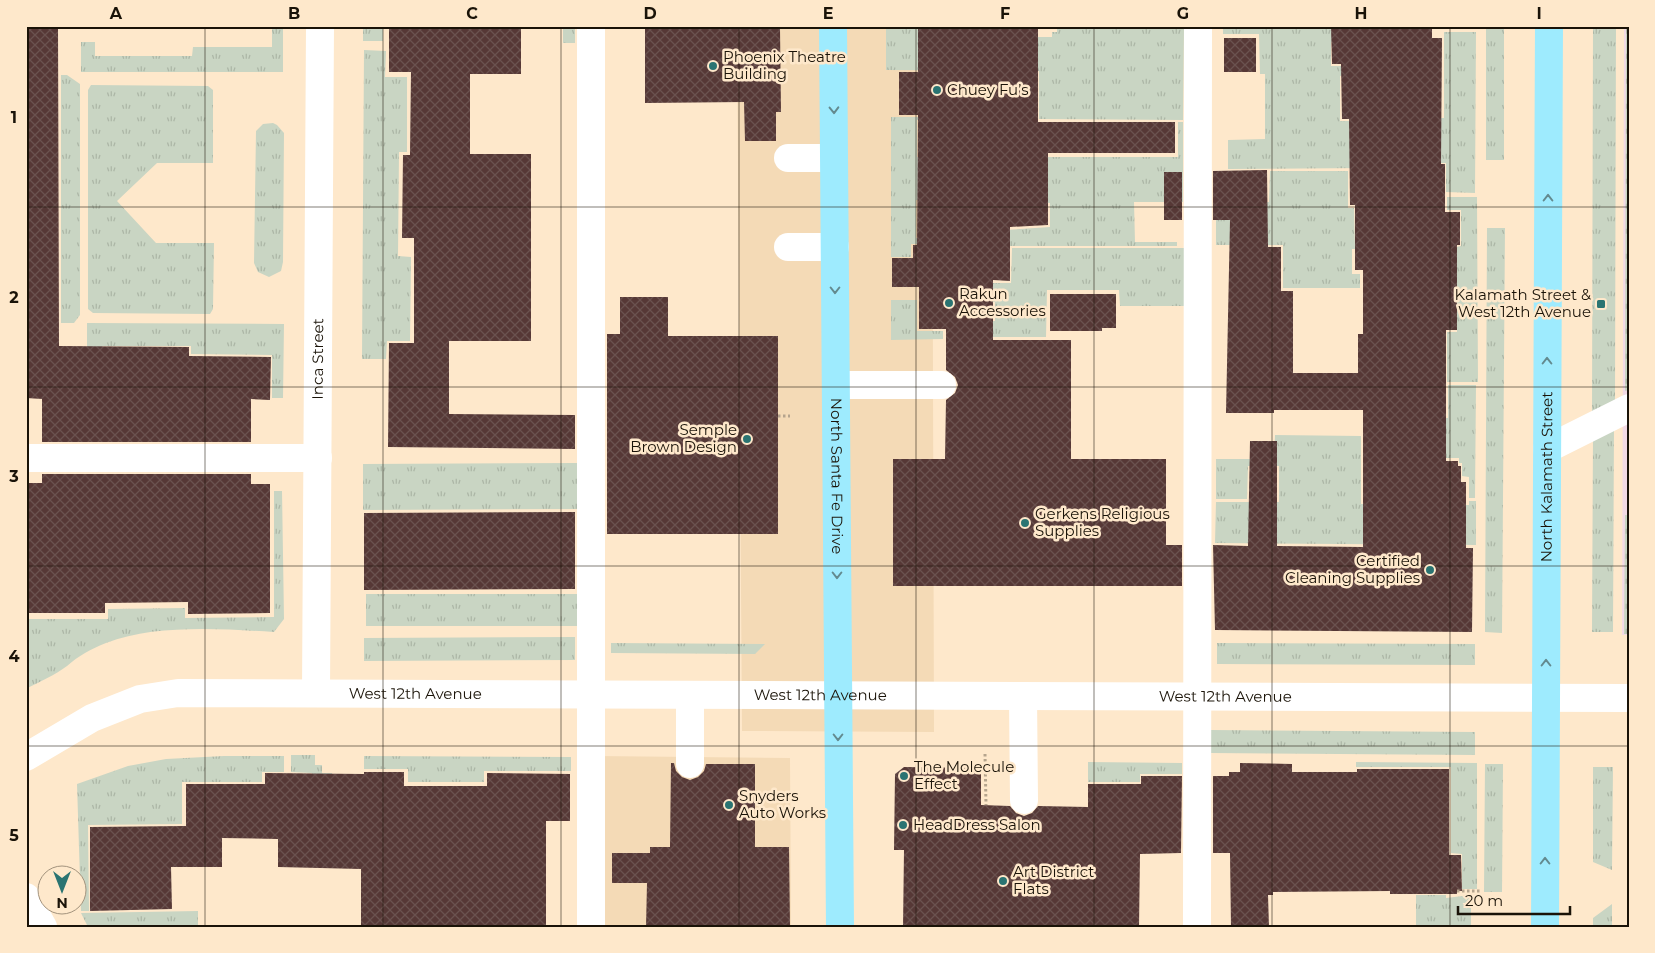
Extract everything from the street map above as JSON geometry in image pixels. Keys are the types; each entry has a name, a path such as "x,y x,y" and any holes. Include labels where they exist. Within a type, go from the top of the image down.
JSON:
{"main road":[{"name":"North Santa Fe Drive","path":"833,26 840,927"},
{"name":"North Kalamath Street","path":"1545,927 1549,26"}],"street":[{"name":"Inca Street","path":"316,694 320,26"},
{"path":"591,927 592,26"},
{"path":"1197,927 1198,26"},
{"path":"788,158 834,158"},
{"path":"788,247 835,247"},
{"path":"836,385 942,385"},
{"path":"1547,450 1629,408"},
{"path":"26,458 318,458"},
{"name":"West 12th Avenue","path":"26,757 92,718 140,699 178,693 1629,698"},
{"path":"690,695 690,764"},
{"path":"1023,696 1024,800"},
{"path":"26,897 43,927"}],"path":[{"path":"778,416 790,416"},
{"path":"985,754 986,806"},
{"path":"1457,891 1480,891"}],"shaded area":[{"path":"737,26 932,26 934,732 742,731"},
{"path":"1624,26 1629,26 1629,635 1622,635"},
{"path":"595,756 790,758 791,927 594,927"}],"green space":[{"path":"272,26 283,26 283,72 81,72 81,42 95,42 95,56 192,56 193,47 272,47"},
{"path":"363,26 383,26 383,41 363,41"},
{"path":"563,26 575,26 575,43 563,43"},
{"path":"886,26 916,26 916,29 1013,37 1052,37 1052,32 1057,32 1057,28 1184,28 1183,120 1039,119 1039,71 886,70"},
{"path":"1486,26 1504,26 1504,160 1486,160"},
{"path":"1593,26 1616,26 1615,400 1592,412"},
{"path":"1626,26 1629,26 1629,390 1625,391"},
{"path":"1223,29 1346,29 1346,42 1331,42 1331,66 1345,66 1345,75 1340,76 1340,121 1366,121 1366,168 1228,169 1228,140 1265,139 1265,74 1260,74 1259,34 1223,34"},
{"path":"1444,32 1476,32 1475,193 1446,192 1446,163 1434,163 1434,118 1444,118"},
{"path":"364,50 386,51 385,77 407,77 407,152 399,152 398,256 411,257 410,341 387,341 386,359 362,359"},
{"path":"61,75 67,75 80,84 80,315 74,323 61,323"},
{"path":"91,85 208,86 213,90 213,163 157,163 117,201 156,243 214,243 213,309 210,314 93,313 88,309 88,90"},
{"path":"891,117 925,117 925,120 917,120 917,157 925,158 918,200 916,200 916,238 966,238 966,244 911,244 911,257 891,257"},
{"path":"1178,122 1183,122 1183,202 1134,202 1135,242 1177,242 1177,246 1006,246 1006,230 1050,227 1050,203 1031,202 1014,157 1178,157"},
{"path":"273,123 284,133 283,262 281,271 269,277 258,272 254,263 256,131 263,124"},
{"path":"1270,171 1348,171 1348,208 1354,208 1355,249 1352,249 1352,274 1360,274 1360,288 1283,288 1283,245 1216,245 1216,203 1269,202"},
{"path":"1447,197 1477,197 1478,382 1447,382 1447,332 1457,332 1457,247 1461,246 1461,210 1447,210"},
{"path":"1487,228 1505,228 1502,633 1485,632"},
{"path":"1012,248 1185,248 1185,306 1120,306 1119,290 1047,290 1046,337 948,337 977,321 995,321 995,302 975,302 992,283 1011,283"},
{"path":"891,300 917,300 917,331 943,331 943,339 891,340"},
{"path":"87,323 284,324 283,398 272,398 272,355 191,354 191,346 102,346 102,351 87,351"},
{"path":"1448,385 1476,385 1475,498 1469,498 1469,477 1462,476 1462,463 1459,463 1459,458 1444,458 1444,418 1448,418"},
{"path":"1614,426 1613,632 1592,632 1593,435"},
{"path":"1275,435 1361,436 1361,504 1469,505 1469,501 1476,501 1476,545 1215,543 1216,502 1279,502 1279,466 1274,466"},
{"path":"1216,459 1273,459 1272,467 1248,466 1247,499 1216,499"},
{"path":"577,463 578,509 363,510 363,464"},
{"path":"274,491 282,491 284,619 274,632 189,629 167,630 125,637 90,650 67,666 26,689 26,619 108,619 108,609 185,608 185,618 274,617"},
{"path":"1625,515 1629,515 1629,634 1624,634"},
{"path":"366,594 578,594 578,626 366,626"},
{"path":"575,637 575,660 364,661 364,638"},
{"path":"611,643 765,644 755,654 611,653"},
{"path":"1217,643 1475,644 1475,665 1217,664"},
{"path":"1210,730 1475,732 1475,755 1210,753"},
{"path":"291,755 315,755 315,765 322,765 322,773 332,773 332,852 312,865 312,773 291,772"},
{"path":"224,756 284,756 284,772 262,772 262,782 182,782 182,824 88,825 89,911 88,911 88,866 80,866 77,784 128,766 166,759"},
{"path":"364,756 571,757 571,771 484,771 484,782 408,782 408,769 364,769"},
{"path":"1088,762 1182,763 1182,774 1140,774 1140,782 1088,782"},
{"path":"1356,762 1477,763 1477,889 1462,889 1462,854 1451,853 1451,767 1356,767"},
{"path":"1485,764 1503,764 1502,892 1484,892"},
{"path":"1593,767 1613,767 1612,870 1593,862"},
{"path":"1416,895 1446,895 1446,898 1471,895 1471,927 1416,927"},
{"path":"1612,904 1612,927 1593,927 1593,918"},
{"path":"198,911 198,927 88,927 82,916 88,916 88,913"}],"building":[{"path":"26,26 58,26 59,346 189,347 189,356 271,357 270,400 251,399 251,442 42,442 42,399 26,398"},
{"path":"389,26 521,26 521,74 470,74 470,154 531,154 531,341 449,341 449,414 575,415 575,449 388,447 389,343 414,343 414,238 402,238 403,155 410,155 411,72 389,72"},
{"path":"918,26 1038,26 1038,122 1175,122 1175,153 1048,153 1048,225 1010,227 1010,281 993,280 993,340 1071,340 1071,459 1166,459 1166,545 1182,545 1182,586 893,586 893,459 945,459 946,400 955,393 958,385 955,377 946,370 946,329 919,329 919,287 892,287 892,258 913,258 913,245 917,245 918,115 899,115 899,72 918,72"},
{"path":"1331,26 1432,26 1432,38 1442,38 1441,164 1445,164 1445,212 1460,212 1460,245 1457,245 1457,330 1446,330 1446,461 1458,461 1458,466 1461,466 1461,482 1466,482 1466,548 1473,548 1472,632 1215,630 1213,545 1248,546 1250,441 1277,441 1277,546 1363,547 1363,410 1274,410 1274,413 1226,413 1230,220 1213,220 1213,171 1267,170 1268,247 1281,247 1281,291 1293,291 1293,373 1358,373 1358,334 1363,334 1363,270 1355,270 1355,205 1350,205 1349,119 1342,119 1341,64 1332,64"},
{"name":"Phoenix Theatre Building","path":"780,28 781,112 776,112 776,141 745,141 744,102 645,103 645,29"},
{"path":"1224,38 1256,38 1256,72 1224,72"},
{"path":"1164,172 1182,172 1182,220 1164,220"},
{"path":"1050,294 1116,294 1116,328 1102,328 1102,331 1050,331"},
{"path":"620,297 668,297 668,336 778,336 778,534 607,534 607,334 620,334"},
{"path":"42,474 251,474 251,484 270,484 270,613 188,614 188,602 105,603 105,613 26,613 26,483 42,483"},
{"path":"575,512 575,589 364,590 364,513"},
{"path":"671,763 674,763 676,771 682,777 690,780 698,777 704,771 706,764 755,764 755,847 789,847 790,927 646,927 647,883 612,883 612,853 650,853 650,847 670,847"},
{"path":"1240,763 1292,764 1292,772 1357,772 1357,769 1449,769 1449,855 1461,855 1462,891 1457,891 1457,894 1390,894 1390,891 1273,892 1273,895 1268,895 1269,927 1231,927 1230,853 1213,853 1213,776 1229,776 1229,772 1240,772"},
{"path":"904,767 981,768 981,805 1010,806 1016,813 1024,816 1032,813 1038,806 1088,807 1088,784 1141,784 1141,776 1182,776 1181,853 1140,854 1139,927 903,927 904,850 894,850 895,774"},
{"path":"364,772 404,772 404,786 487,786 487,773 570,774 570,821 546,821 546,927 361,927 361,869 278,867 278,839 222,838 222,867 171,867 172,909 90,911 90,827 186,826 186,784 265,784 265,773 364,774"}],"place":[{"name":"Phoenix Theatre Building","path":"713,66"},
{"name":"Chuey Fu’s","path":"937,90"},
{"name":"Rakun Accessories","path":"949,303"},
{"name":"Kalamath Street & West 12th Avenue","path":"1601,304"},
{"name":"Semple Brown Design","path":"747,439"},
{"name":"Gerkens Religious Supplies","path":"1025,523"},
{"name":"Certified Cleaning Supplies","path":"1430,570"},
{"name":"The Molecule Effect","path":"904,776"},
{"name":"Snyders Auto Works","path":"729,805"},
{"name":"HeadDress Salon","path":"903,825"},
{"name":"Art District Flats","path":"1003,881"}]}
